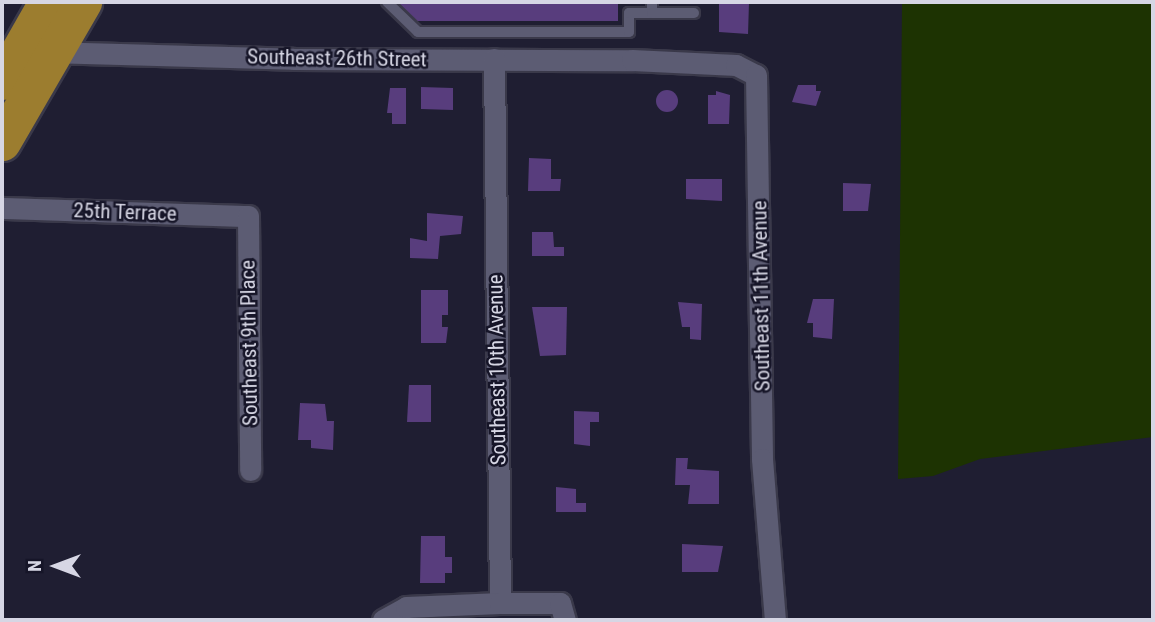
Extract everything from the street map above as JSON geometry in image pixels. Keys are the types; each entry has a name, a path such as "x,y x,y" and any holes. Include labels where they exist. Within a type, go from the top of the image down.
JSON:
{"highway":[{"path":"2,142 25,62 47,2"},
{"path":"25,62 83,2"}],"street":[{"name":"Southeast 10th Avenue","path":"494,60 500,603"},
{"name":"Southeast 26th Street","path":"25,62 655,61"},
{"name":"Southeast 11th Avenue","path":"655,61 736,65 756,75 762,459 775,620"},
{"name":"25th Terrace","path":"2,208 247,216"},
{"name":"Southeast 9th Place","path":"247,216 250,470"},
{"path":"383,620 406,607 500,603 560,603 565,620"}],"lane":[{"path":"387,2 418,32 629,32 629,13 652,7 694,13"}],"green space":[{"path":"902,2 1153,2 1153,437 980,459 933,476 898,479"}],"building":[{"path":"397,2 618,2 618,21 415,21"},
{"path":"719,2 749,2 748,34 719,32"},
{"path":"798,85 816,85 816,91 821,91 816,106 792,102"},
{"path":"421,87 453,88 453,110 421,109"},
{"path":"390,88 406,88 406,124 392,124 392,113 387,113"},
{"path":"667,90 675,93 678,101 675,109 667,112 659,109 656,101 659,93"},
{"path":"716,91 730,95 729,124 708,124 708,95 716,95"},
{"path":"529,158 551,159 551,179 561,179 560,191 528,191"},
{"path":"686,179 722,179 722,201 686,199"},
{"path":"843,183 871,184 868,211 843,211"},
{"path":"427,213 463,216 461,234 440,236 438,259 410,258 410,238 427,241"},
{"path":"532,232 553,232 554,247 564,247 564,256 532,256"},
{"path":"421,290 448,290 448,315 442,315 442,327 448,327 446,343 421,343"},
{"path":"813,299 834,299 832,339 813,337 813,323 807,323"},
{"path":"678,302 702,304 701,340 690,339 690,327 682,327"},
{"path":"532,307 567,307 566,355 540,356"},
{"path":"409,385 431,385 431,422 407,422"},
{"path":"300,403 325,404 327,421 334,421 333,450 311,448 311,440 298,440"},
{"path":"574,411 599,412 599,422 590,422 590,446 574,444"},
{"path":"676,458 688,458 687,469 719,471 719,504 688,504 690,485 675,485"},
{"path":"556,487 576,489 576,503 586,503 586,512 556,512"},
{"path":"421,536 445,536 445,557 452,557 452,573 445,573 445,583 420,583"},
{"path":"682,544 723,546 718,572 682,572"}]}
